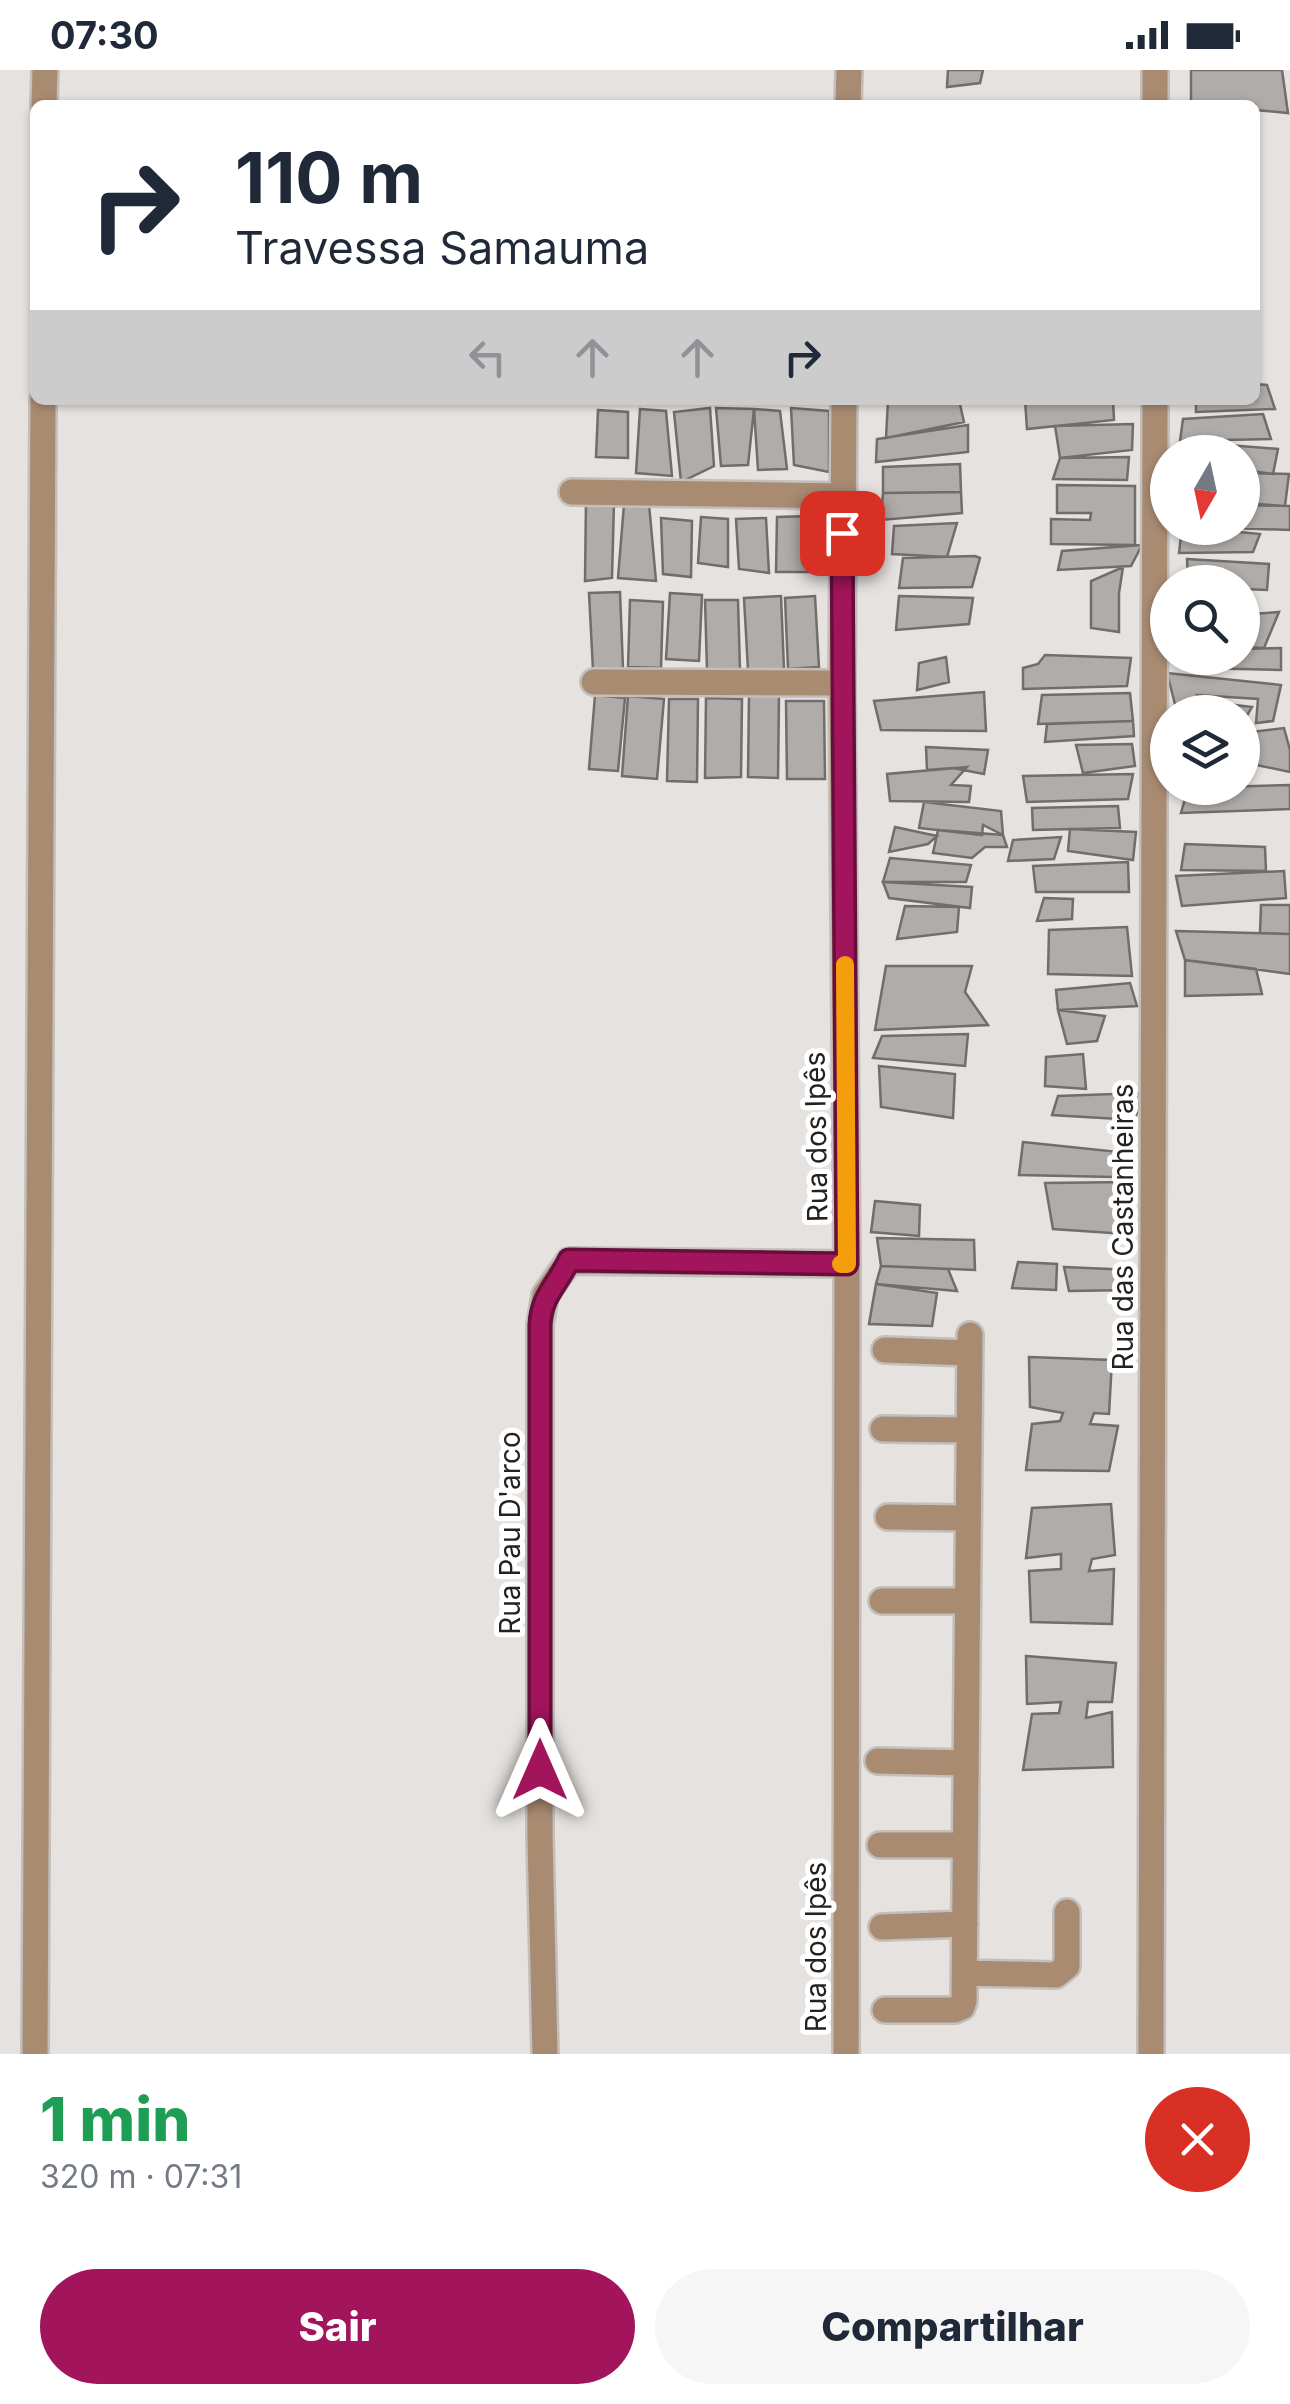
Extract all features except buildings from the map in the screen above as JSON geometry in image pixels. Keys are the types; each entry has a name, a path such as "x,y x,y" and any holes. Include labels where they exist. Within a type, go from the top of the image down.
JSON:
{"street":[{"path":"44,70 44,100"},
{"path":"848,70 848,100"},
{"path":"1155,70 1155,100"},
{"path":"35,2054 43,405"},
{"name":"Rua dos Ipês","path":"844,405 846,2054"},
{"name":"Rua das Castanheiras","path":"1150,2054 1154,405"},
{"path":"572,492 843,496"},
{"path":"594,682 842,683"},
{"name":"Rua Pau D'arco","path":"545,2054 539,1744 540,1325 545,1295 569,1260 847,1264"},
{"path":"885,1350 969,1344 964,2004 959,2008 885,2010"},
{"path":"883,1429 968,1430"},
{"path":"888,1517 967,1518"},
{"path":"882,1600 966,1602"},
{"path":"878,1760 965,1763"},
{"path":"880,1845 965,1844"},
{"path":"966,1974 1062,1972 1066,1966 1067,1912"},
{"path":"882,1926 965,1924"}],"slow traffic":[{"path":"841,1264 847,1264 845,965"}],"route":[{"path":"540,1770 540,1311 545,1295 569,1260 847,1264 842,533"}]}
